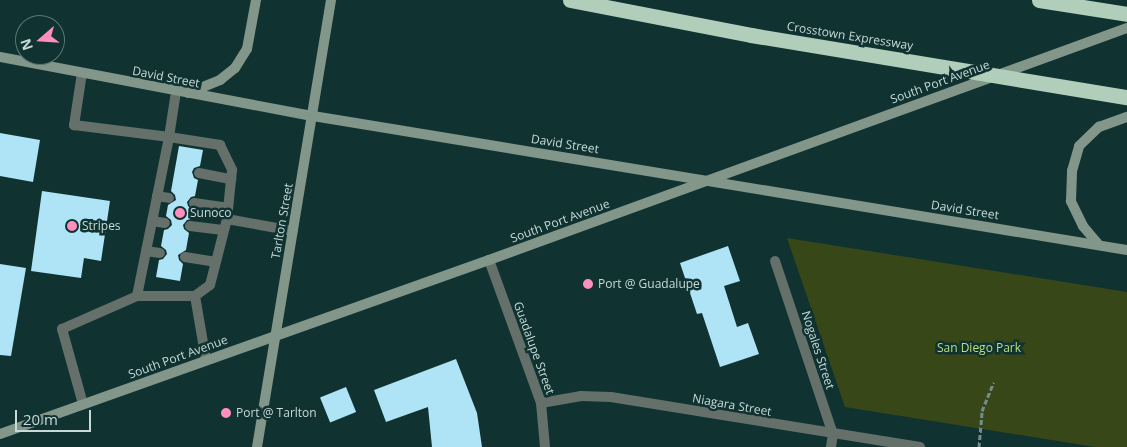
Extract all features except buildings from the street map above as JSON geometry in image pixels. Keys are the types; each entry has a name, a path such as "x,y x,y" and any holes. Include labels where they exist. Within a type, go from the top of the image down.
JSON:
{"highway":[{"name":"Crosstown Expressway","path":"570,0 751,35 1127,97"},
{"path":"1039,0 1127,14"}],"main road":[{"path":"182,93 220,80 235,68 247,49 256,0"},
{"name":"Tarlton Street","path":"257,447 332,0"},
{"name":"South Port Avenue","path":"0,434 489,260 1127,28"},
{"name":"David Street","path":"0,57 182,93 313,116 1127,250"},
{"path":"1098,244 1083,226 1071,201 1072,171 1080,146 1098,127 1127,117"}],"street":[{"path":"82,73 74,125 220,145 232,170 227,213 210,285 194,296 137,296 62,329 83,404"},
{"path":"137,296 169,137 182,93"},
{"path":"163,168 174,169"},
{"path":"199,173 231,179"},
{"path":"157,196 169,198"},
{"path":"194,203 293,231"},
{"path":"152,221 165,223"},
{"path":"190,226 223,230"},
{"path":"146,251 160,253"},
{"path":"185,257 215,262"},
{"name":"Guadalupe Street","path":"489,260 541,404 545,447"},
{"name":"Nogales Street","path":"776,261 833,434 831,447"},
{"path":"194,296 206,360"},
{"name":"Niagara Street","path":"541,404 581,396 611,397 920,447"}],"path":[{"path":"978,447 982,412 994,382"}],"green space":[{"name":"San Diego Park","path":"787,238 1127,292 1127,447 1095,447 845,407"}],"place":[{"name":"Sunoco","path":"180,213"},
{"name":"Stripes","path":"72,226"},
{"name":"Port @ Guadalupe","path":"588,284"},
{"name":"Port @ Tarlton","path":"226,413"}]}
